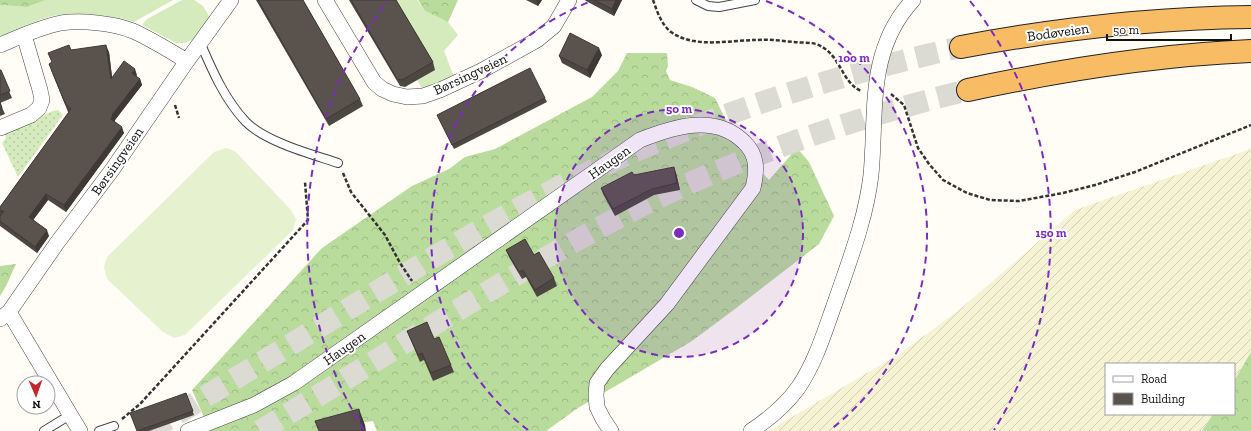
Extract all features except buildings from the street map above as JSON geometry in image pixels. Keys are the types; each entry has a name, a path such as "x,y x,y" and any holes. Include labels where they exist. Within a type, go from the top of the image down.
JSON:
{"highway":[{"name":"Bodøveien","path":"961,47 1062,30 1127,23 1208,17 1251,17"},
{"path":"968,90 1098,65 1196,54 1251,51"}],"street":[{"name":"Børsingveien","path":"5,315 112,170 200,42 231,0"},
{"name":"Børsingveien","path":"325,0 374,82 393,94 407,97 423,96 440,90 481,71 537,40 554,26 569,0"},
{"path":"751,431 782,407 798,388 815,357 856,243 867,199 871,174 875,92 882,53 894,26 913,0"},
{"path":"0,45 24,35 61,23 108,25 133,31 187,61"},
{"path":"0,128 31,115 39,108 42,100 24,35"},
{"name":"Haugen","path":"188,431 254,405 294,383 640,140 667,130 688,126 708,125 724,128 737,134 748,145 755,159 757,173 753,188 667,304 607,369 598,383 596,395 597,407 611,431"},
{"path":"5,315 80,431"}],"lane":[{"path":"696,0 708,6 719,7 755,0"},
{"path":"200,42 211,69 231,103 247,123 288,146 338,163"},
{"path":"44,431 70,415"},
{"path":"99,431 114,426"}],"path":[{"path":"653,0 659,17 670,31 687,40 711,42 760,40 815,44 830,53 842,69 849,82 861,91 867,92"},
{"path":"891,94 904,105 918,148 943,180 967,193 990,200 1019,200 1063,193 1095,185 1135,172 1251,125"},
{"path":"338,163 351,192 386,235 400,263 413,282 424,293"},
{"path":"114,426 140,404 308,220 305,182"}],"shaded area":[{"path":"1251,149 1251,352 1235,379 1235,363 1105,363 1105,415 1212,415 1202,431 768,431 896,356 928,333 959,310 1075,210"}],"green space":[{"path":"0,0 46,0 27,7 0,5"},
{"path":"46,0 173,0 134,22 115,17 80,14 58,15 36,21 0,37 0,5 27,7"},
{"path":"182,0 194,0 203,6 209,16 208,23 195,39 185,43 176,43 142,25 147,19"},
{"path":"395,0 417,0 425,11 448,22 458,35 444,51 454,77 424,92 417,80 435,69"},
{"path":"418,0 458,0 448,22 425,11"},
{"path":"627,53 667,53 668,66 666,71 670,80 692,87 715,98 740,149 769,180 797,148 809,162 834,216 819,244 692,341 578,408 546,431 377,431 373,421 319,429 318,431 210,431 192,390 322,248 412,186 449,169 465,157 495,149 592,97 618,71"},
{"path":"58,110 63,115 18,177 2,143 6,138 4,131"},
{"path":"226,148 235,151 291,210 296,219 293,230 185,335 174,338 163,332 107,279 104,267 107,257 214,152"},
{"path":"16,264 6,286 0,296 0,266"},
{"path":"1251,352 1251,431 1202,431 1212,415 1235,415 1235,379"}],"tunnel":[{"path":"149,431 446,250 528,203 583,175 675,135 769,100 864,71 961,47"},
{"path":"260,431 515,275 589,233 639,207 719,171 800,140 883,113 968,90"}]}
